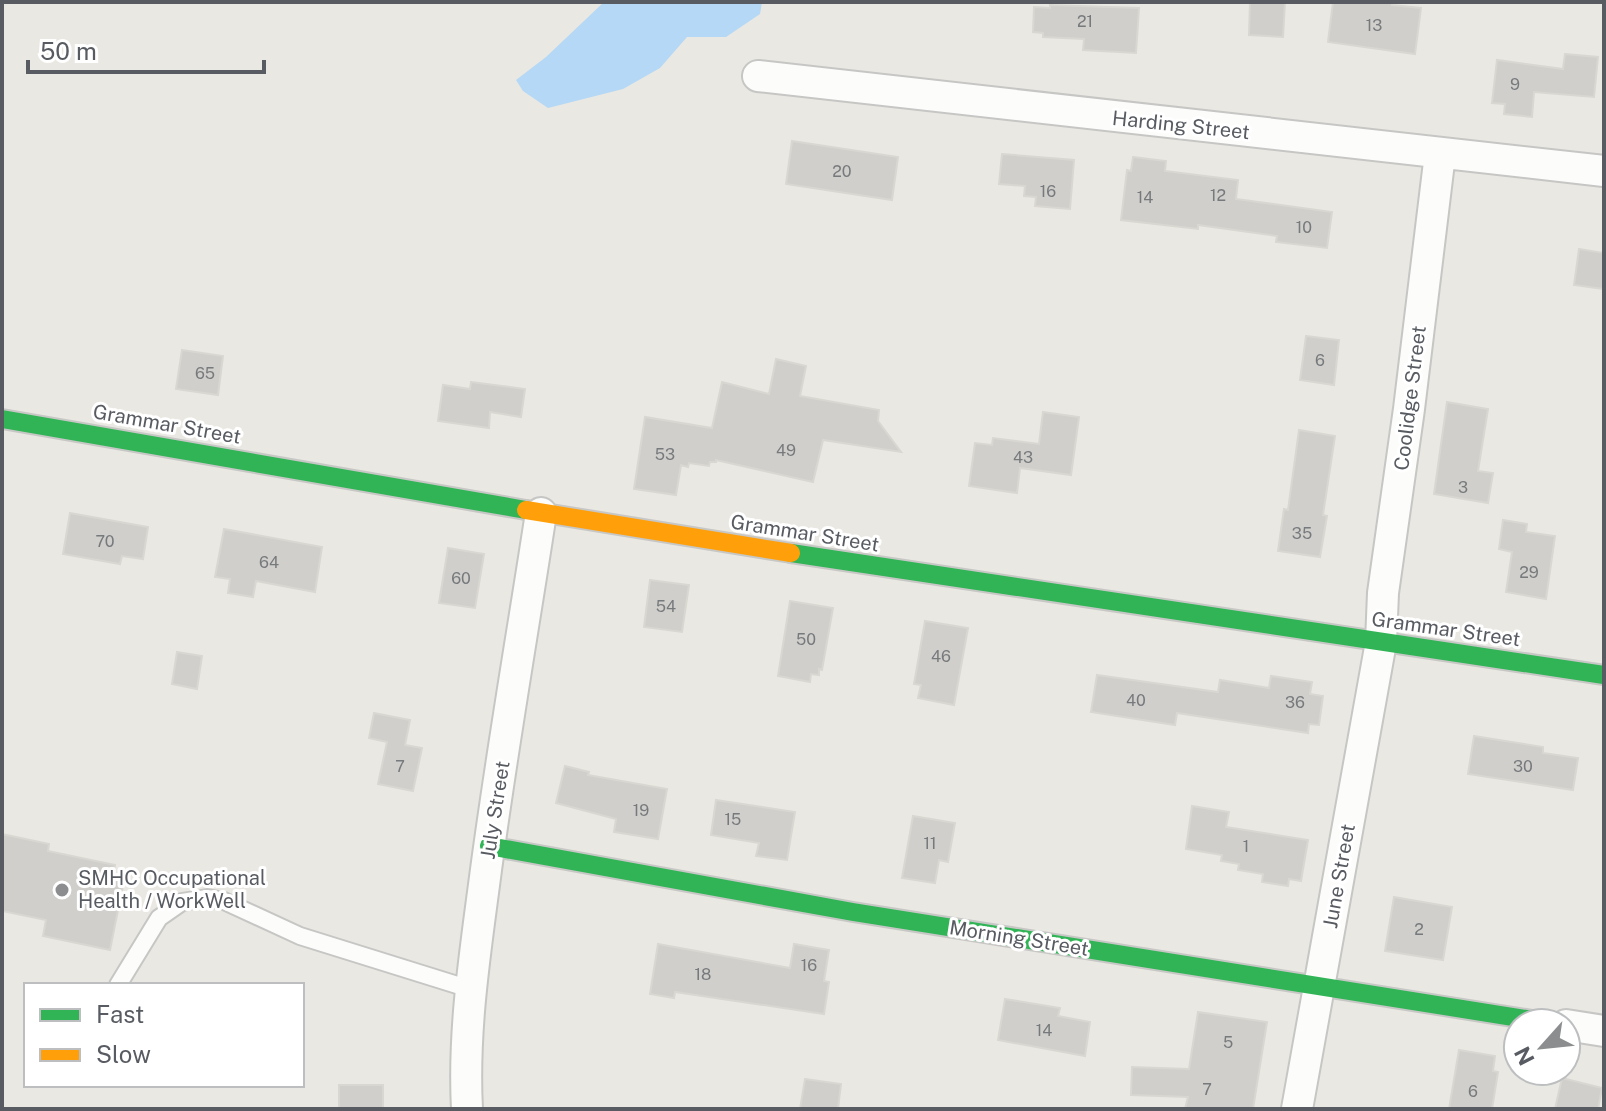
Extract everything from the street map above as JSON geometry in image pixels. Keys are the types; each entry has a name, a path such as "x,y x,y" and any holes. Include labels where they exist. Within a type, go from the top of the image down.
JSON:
{"street":[{"name":"Harding Street","path":"758,76 1604,171"},
{"name":"Coolidge Street","path":"1381,642 1383,593 1440,154"},
{"name":"Grammar Street","path":"2,419 541,513 966,581 1604,675"},
{"name":"July Street","path":"467,1109 465,1080 470,989 541,513"},
{"name":"June Street","path":"1297,1109 1381,642"},
{"name":"Morning Street","path":"489,846 853,912 1502,1015"},
{"path":"1582,1028 1604,1031"}],"lane":[{"path":"119,983 159,918 182,902 207,898 224,901 300,936 470,989"}],"water":[{"path":"604,2 762,2 760,14 726,37 687,37 660,68 623,89 548,108 523,91 516,80 546,57"}],"building":[{"path":"1250,2 1285,2 1283,37 1249,35"},
{"path":"1333,2 1392,2 1392,5 1421,8 1415,54 1328,42"},
{"path":"1050,5 1139,8 1136,53 1083,50 1084,39 1043,37 1043,33 1033,32 1034,7 1050,8"},
{"path":"1565,54 1598,57 1594,97 1534,92 1532,117 1504,114 1505,104 1492,103 1497,60 1563,69"},
{"path":"792,141 898,157 892,200 786,184"},
{"path":"1002,154 1074,160 1070,209 1035,206 1036,197 1024,196 1025,186 999,184"},
{"path":"1133,157 1166,161 1165,171 1238,180 1236,199 1332,212 1327,248 1276,242 1277,236 1198,225 1198,229 1121,220 1127,170 1131,171"},
{"path":"1579,249 1604,253 1604,289 1574,285"},
{"path":"1306,336 1339,340 1334,385 1300,380"},
{"path":"182,350 223,356 218,395 176,389"},
{"path":"776,359 806,366 800,396 879,410 878,421 901,452 823,440 813,482 716,460 709,466 681,465 676,495 634,489 645,417 712,428 722,382 769,394"},
{"path":"471,382 525,389 521,417 490,412 489,428 438,421 443,385 470,389"},
{"path":"1447,402 1488,409 1478,471 1493,473 1488,503 1434,494"},
{"path":"1043,412 1079,417 1071,475 1020,468 1017,493 969,486 975,443 992,445 993,438 1039,444"},
{"path":"1299,430 1335,436 1320,557 1278,551 1284,509 1288,510"},
{"path":"70,513 148,527 143,559 122,556 120,564 63,554"},
{"path":"1503,520 1527,524 1526,532 1555,536 1546,599 1506,592 1512,552 1499,549"},
{"path":"224,529 322,547 315,592 256,581 253,597 228,593 230,579 215,577"},
{"path":"448,548 484,554 475,608 439,603"},
{"path":"650,580 689,585 682,632 644,627"},
{"path":"790,601 833,608 822,670 819,669 819,675 811,674 810,682 778,676"},
{"path":"925,621 968,628 954,705 918,698 921,685 914,684"},
{"path":"177,652 202,656 197,689 172,684"},
{"path":"1097,675 1218,692 1220,680 1269,688 1271,676 1312,682 1310,694 1323,696 1319,725 1309,724 1308,733 1177,713 1175,725 1091,712"},
{"path":"374,713 410,720 405,745 422,748 413,791 378,784 387,742 369,738"},
{"path":"1474,736 1543,747 1543,753 1578,758 1573,790 1468,774"},
{"path":"565,766 589,772 588,775 667,789 658,839 614,832 616,819 556,803"},
{"path":"716,800 795,812 787,860 756,856 759,843 711,835"},
{"path":"1192,806 1229,812 1226,827 1308,840 1301,881 1289,879 1288,886 1262,882 1263,874 1238,870 1239,864 1221,861 1222,855 1186,849"},
{"path":"913,816 955,823 948,862 939,860 935,883 902,878"},
{"name":"SMHC Occupational Health / WorkWell","path":"2,834 49,844 48,851 115,865 112,878 124,880 110,950 43,936 46,920 2,911"},
{"path":"1394,897 1452,907 1443,960 1385,951"},
{"path":"658,944 790,968 794,944 829,950 824,981 829,982 824,1014 675,992 674,998 650,994"},
{"path":"1005,999 1060,1008 1058,1016 1090,1022 1085,1056 998,1040"},
{"path":"1198,1012 1267,1022 1253,1109 1185,1109 1188,1097 1131,1095 1132,1067 1189,1069"},
{"path":"1459,1050 1495,1056 1493,1071 1498,1072 1492,1109 1449,1109"},
{"path":"805,1079 841,1084 838,1109 800,1109"},
{"path":"1582,1083 1602,1088 1598,1109 1555,1109 1560,1087 1582,1087"},
{"path":"339,1085 383,1085 383,1109 339,1109"}],"traffic: fast":[{"path":"2,419 526,510"},
{"path":"791,553 1604,675"},
{"path":"489,846 853,912 1502,1015"}],"traffic: slow":[{"path":"526,510 791,553"}],"place":[{"name":"SMHC Occupational Health / WorkWell","path":"62,890"}]}
